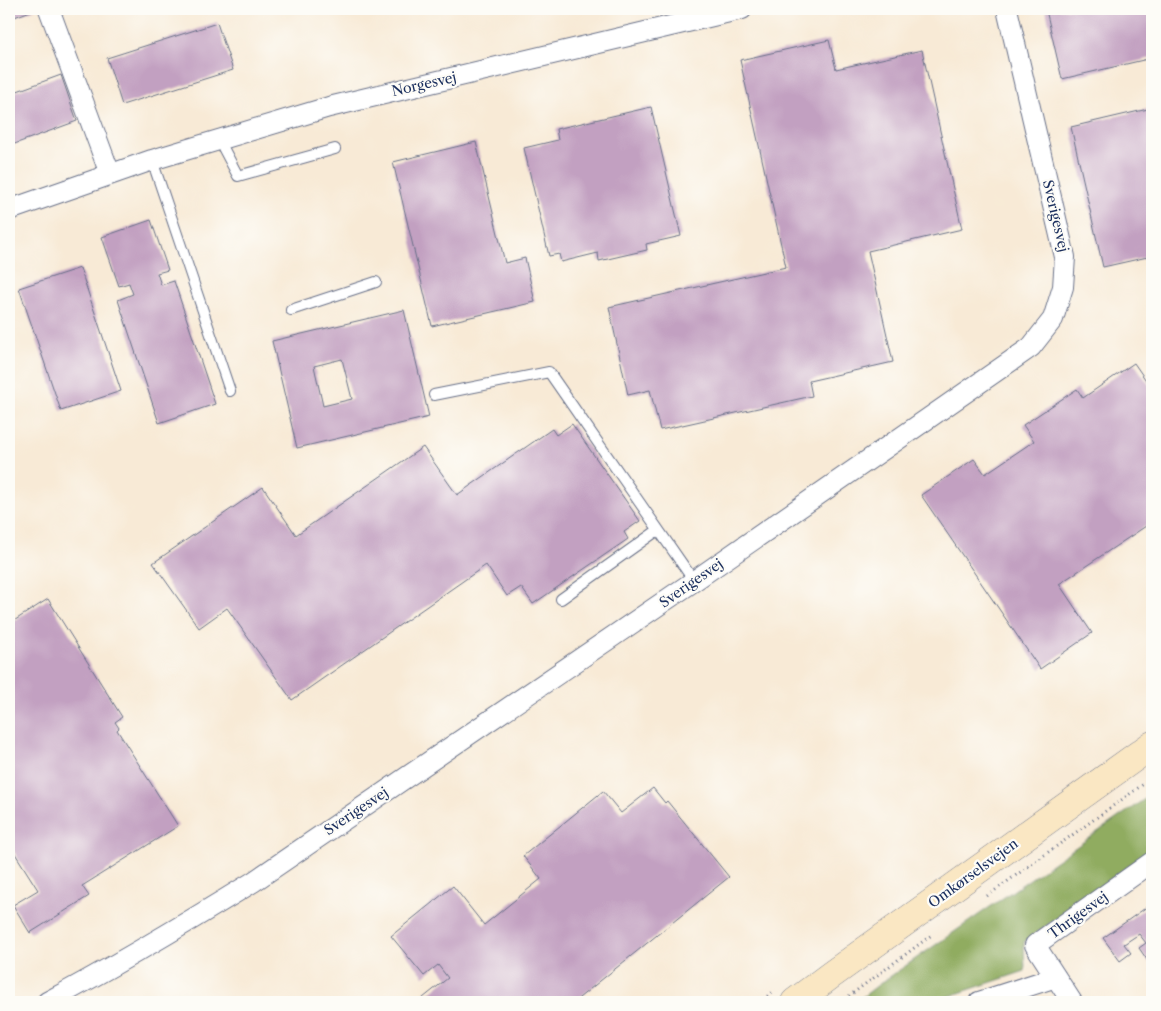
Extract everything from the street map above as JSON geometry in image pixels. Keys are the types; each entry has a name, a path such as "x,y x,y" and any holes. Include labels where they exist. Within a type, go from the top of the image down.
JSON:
{"main road":[{"name":"Omkørselsvejen","path":"795,1002 1152,745"}],"street":[{"path":"49,9 110,174"},
{"name":"Norgesvej","path":"9,210 152,160 329,107 742,9"},
{"name":"Sverigesvej","path":"47,1002 99,975 252,882 694,581 1031,347 1053,319 1063,287 1066,257 1007,9"},
{"name":"Thrigesvej","path":"1072,1002 1035,945 1152,862"},
{"path":"979,1002 1056,977"}],"lane":[{"path":"219,140 238,176 335,149"},
{"path":"152,160 230,391"},
{"path":"291,310 376,282"},
{"path":"434,395 549,372 694,581"},
{"path":"561,600 658,530"}],"path":[{"path":"985,897 1152,778"},
{"path":"841,1002 937,931"}],"green space":[{"path":"1152,794 1152,849 1024,942 1025,971 932,1002 856,1002 878,985"}],"building":[{"path":"9,9 36,9 9,19"},
{"path":"1152,9 1152,58 1062,79 1046,10"},
{"path":"217,23 233,70 122,105 107,58"},
{"path":"829,40 836,69 922,50 962,229 868,251 893,362 809,381 812,396 660,430 650,390 628,395 609,307 786,267 740,60"},
{"path":"61,75 77,121 9,146 9,94"},
{"path":"651,107 681,236 646,244 647,250 599,261 598,253 561,262 559,254 549,256 524,148 558,140 556,129"},
{"path":"1152,108 1152,256 1103,267 1071,127"},
{"path":"476,142 505,263 525,258 535,302 432,326 393,162"},
{"path":"151,220 168,270 157,273 161,285 174,281 215,404 159,423 118,300 133,294 129,283 119,286 102,237"},
{"path":"80,268 121,391 61,411 19,288"},
{"path":"404,310 429,417 297,448 272,341","holes":["342,359 352,399 323,406 314,366"]},
{"path":"1134,363 1152,389 1152,522 1059,584 1092,633 1040,669 921,495 974,459 985,474 1034,441 1023,425 1077,389 1083,398"},
{"path":"572,424 640,521 624,532 628,539 533,604 521,587 507,596 486,565 292,700 227,608 199,628 153,563 263,487 296,535 423,447 457,495 552,429 556,435"},
{"path":"48,599 122,717 115,722 119,728 117,730 178,826 82,886 89,896 30,933 13,905 38,890 9,844 9,624"},
{"path":"653,788 665,803 667,801 729,877 574,1002 418,1002 448,978 438,965 424,976 391,936 453,886 484,925 541,879 523,856 603,791 621,813"},
{"path":"1151,904 1152,967 1139,948 1146,943 1139,934 1124,944 1131,953 1120,961 1103,938"}]}
